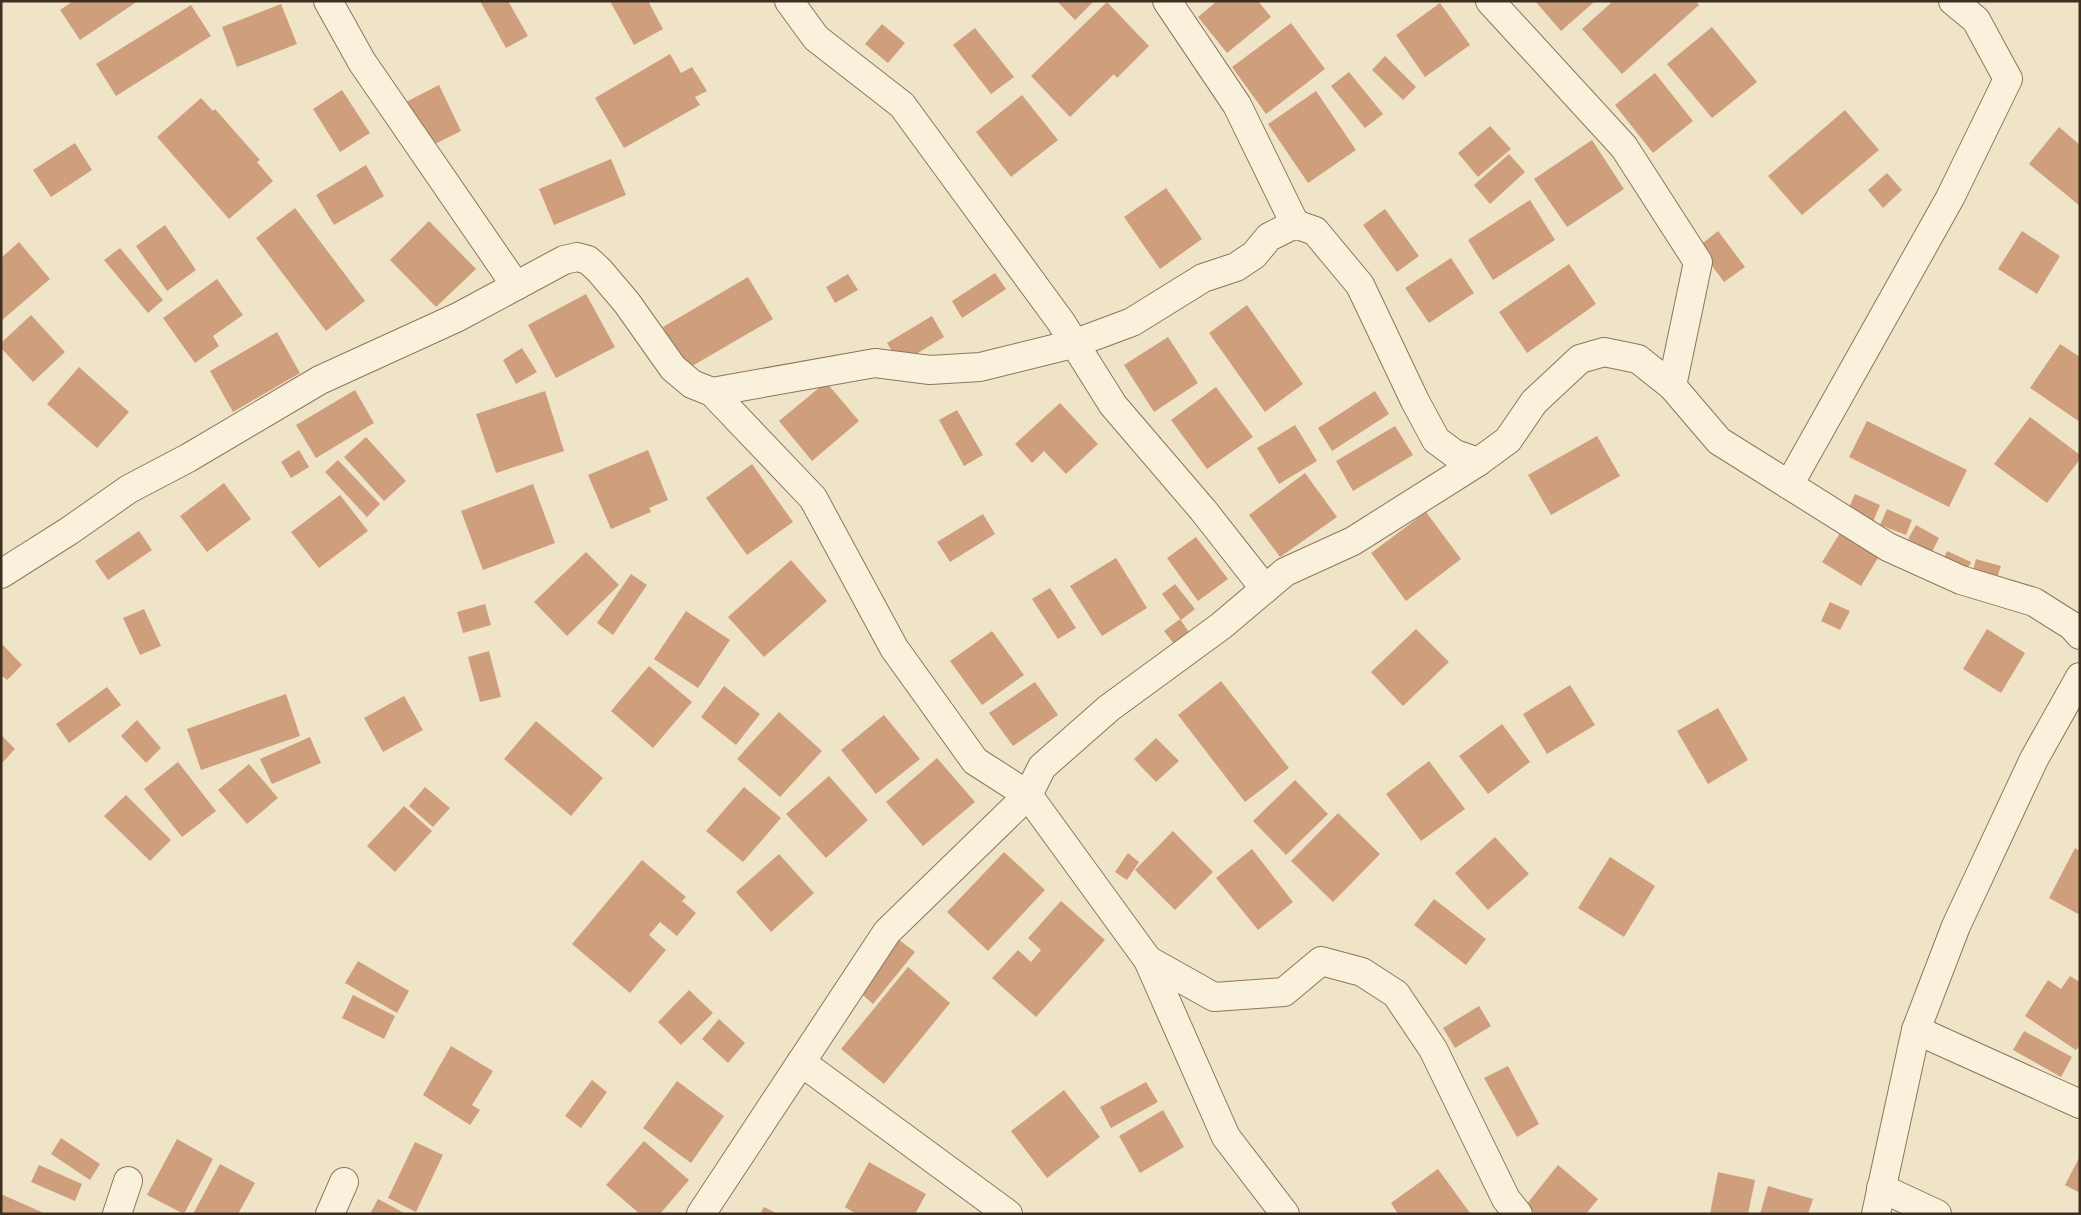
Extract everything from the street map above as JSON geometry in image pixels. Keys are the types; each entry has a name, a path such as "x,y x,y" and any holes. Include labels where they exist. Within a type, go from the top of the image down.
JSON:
{"street":[{"path":"328,1 362,62 516,286"},
{"path":"789,1 816,38 902,105 1061,322 1073,344 1113,405 1203,510 1265,589"},
{"path":"1168,1 1237,105 1295,224 1315,231 1360,285 1415,401 1436,440 1455,454 1478,462"},
{"path":"1490,1 1624,147 1698,262 1672,386"},
{"path":"1789,485 1950,198 2008,79 1976,20 1952,1"},
{"path":"712,392 875,363 930,370 980,367 1073,344 1132,322 1203,278 1236,267 1254,255 1269,237 1295,224"},
{"path":"1,574 69,531 129,489 188,458 320,380 458,317 564,260 578,258 588,260 627,303 673,368 692,384 712,392 813,498 894,648 975,761 1028,795 1148,960 1226,1137 1285,1214"},
{"path":"701,1214 887,932 1028,795 1042,767 1109,708 1221,626 1285,572 1353,541 1478,462 1508,440 1534,402 1580,359 1604,352 1638,359 1672,386 1719,441 1888,547 1961,580 2034,602 2072,626 2080,635"},
{"path":"1937,1214 1878,1201 1916,1030 1956,926 2034,759 2080,677"},
{"path":"1148,960 1214,998 1284,992 1321,961 1362,972 1396,994 1433,1049 1506,1199 1518,1214"},
{"path":"1916,1030 2080,1104"},
{"path":"801,1062 1008,1214"},
{"path":"117,1214 128,1181"},
{"path":"330,1214 344,1182"}],"building":[{"path":"73,1 138,1 80,40 60,10"},
{"path":"480,1 508,1 528,36 506,48"},
{"path":"610,1 648,1 663,29 634,45"},
{"path":"1057,1 1094,1 1075,20"},
{"path":"1217,1 1258,1 1271,17 1227,53 1198,17"},
{"path":"1535,1 1592,1 1593,3 1561,31"},
{"path":"1613,1 1696,1 1699,5 1622,74 1582,29"},
{"path":"1107,2 1149,46 1117,78 1114,74 1070,117 1031,76"},
{"path":"1440,3 1470,45 1425,77 1396,35"},
{"path":"281,4 297,44 237,67 222,27"},
{"path":"191,5 211,36 116,96 96,64"},
{"path":"1291,23 1325,69 1266,114 1232,67"},
{"path":"882,24 905,43 888,63 865,44"},
{"path":"1712,27 1757,82 1712,118 1667,64"},
{"path":"975,28 1014,77 991,94 953,45"},
{"path":"670,54 681,73 692,67 707,91 695,97 700,105 624,148 595,98"},
{"path":"1385,56 1416,87 1403,100 1372,70"},
{"path":"1349,72 1383,114 1365,128 1331,86"},
{"path":"1655,73 1693,121 1653,153 1615,105"},
{"path":"439,85 461,131 429,147 406,102"},
{"path":"342,90 370,133 340,152 313,109"},
{"path":"1316,91 1356,150 1308,183 1268,124"},
{"path":"1022,95 1058,140 1011,177 976,132"},
{"path":"201,98 213,111 215,109 260,160 257,162 273,181 229,219 157,137"},
{"path":"1845,110 1879,150 1802,215 1768,176"},
{"path":"1490,126 1511,149 1478,177 1458,153"},
{"path":"2059,127 2080,145 2080,206 2029,164"},
{"path":"1592,140 1624,189 1567,227 1534,179"},
{"path":"75,143 92,170 51,197 33,170"},
{"path":"1509,154 1525,172 1490,204 1474,185"},
{"path":"611,159 626,195 554,225 539,189"},
{"path":"366,165 384,196 334,225 316,195"},
{"path":"1887,173 1902,190 1883,208 1868,190"},
{"path":"1166,188 1202,239 1160,269 1124,217"},
{"path":"1530,200 1555,240 1493,280 1468,240"},
{"path":"295,208 365,301 326,331 256,238"},
{"path":"1385,209 1419,256 1397,272 1363,225"},
{"path":"429,221 476,269 436,307 390,260"},
{"path":"165,225 196,270 167,291 136,246"},
{"path":"1718,231 1745,267 1724,282 1698,247"},
{"path":"2022,231 2060,256 2037,294 1998,269"},
{"path":"19,242 50,279 1,321 1,258"},
{"path":"120,248 163,300 148,313 104,260"},
{"path":"1451,258 1474,293 1429,323 1405,288"},
{"path":"1569,264 1596,304 1527,353 1499,312"},
{"path":"995,273 1006,289 962,318 952,301"},
{"path":"848,274 858,290 835,303 826,287"},
{"path":"748,277 773,319 687,369 663,327"},
{"path":"217,279 243,315 213,336 219,346 195,363 163,318"},
{"path":"586,294 615,347 556,378 528,325"},
{"path":"1247,305 1303,384 1265,412 1209,333"},
{"path":"31,315 65,352 33,382 1,348 1,343"},
{"path":"932,316 944,337 900,364 887,343"},
{"path":"277,332 300,373 233,412 210,371"},
{"path":"1168,337 1198,383 1154,412 1124,365"},
{"path":"2060,344 2080,357 2080,422 2030,388"},
{"path":"522,348 537,372 516,384 503,360"},
{"path":"79,367 129,412 97,448 47,404"},
{"path":"826,382 859,421 812,461 779,421"},
{"path":"1216,387 1253,437 1207,469 1171,420"},
{"path":"355,390 374,423 316,458 296,425"},
{"path":"545,391 564,451 496,473 476,414"},
{"path":"1375,391 1389,414 1332,451 1318,428"},
{"path":"1060,403 1098,444 1066,474 1044,451 1032,463 1015,444"},
{"path":"957,410 983,455 964,466 939,420"},
{"path":"2030,417 2080,455 2080,459 2047,503 1994,464"},
{"path":"1867,421 1967,470 1949,507 1849,457"},
{"path":"1295,425 1317,461 1279,484 1257,448"},
{"path":"1395,426 1413,455 1353,491 1336,461"},
{"path":"1597,436 1620,476 1551,515 1528,475"},
{"path":"366,437 406,481 384,501 344,457"},
{"path":"299,450 309,467 291,478 281,462"},
{"path":"648,450 668,500 649,508 651,512 611,529 588,475"},
{"path":"338,460 380,504 367,517 325,472"},
{"path":"752,464 793,522 747,555 706,498"},
{"path":"1305,473 1337,517 1280,557 1249,515"},
{"path":"224,483 251,519 207,552 180,516"},
{"path":"533,484 555,543 483,570 461,511"},
{"path":"1855,494 1880,505 1873,522 1848,510"},
{"path":"340,495 368,531 319,568 291,532"},
{"path":"1887,509 1912,520 1906,535 1880,525"},
{"path":"1426,512 1461,559 1406,601 1371,553"},
{"path":"983,514 995,534 950,562 937,542"},
{"path":"1845,525 1884,548 1861,586 1822,562"},
{"path":"1916,525 1939,538 1932,552 1908,539"},
{"path":"139,531 152,550 108,580 95,561"},
{"path":"1196,537 1228,579 1198,601 1167,558"},
{"path":"1947,551 1971,562 1964,576 1941,565"},
{"path":"586,552 619,585 567,636 534,602"},
{"path":"1116,558 1147,608 1102,636 1070,586"},
{"path":"1976,559 2001,566 1996,581 1972,574"},
{"path":"791,560 827,601 764,657 728,617"},
{"path":"631,574 647,585 613,635 597,623"},
{"path":"1175,584 1195,609 1181,620 1162,594"},
{"path":"1050,588 1076,628 1058,639 1032,599"},
{"path":"1830,602 1850,611 1840,630 1821,621"},
{"path":"485,604 491,625 463,633 457,612"},
{"path":"144,609 161,646 140,655 123,618"},
{"path":"686,611 730,640 698,688 654,659"},
{"path":"1180,619 1193,638 1178,649 1164,631"},
{"path":"1416,629 1449,662 1403,706 1371,672"},
{"path":"1987,629 2025,653 2001,693 1963,669"},
{"path":"992,631 1024,675 982,705 950,661"},
{"path":"1,643 22,665 7,680 1,675"},
{"path":"489,651 501,697 480,702 468,657"},
{"path":"649,666 692,702 653,748 611,711"},
{"path":"1221,681 1289,768 1245,802 1178,715"},
{"path":"1035,682 1058,715 1013,746 989,713"},
{"path":"1570,685 1595,725 1547,754 1523,714"},
{"path":"724,686 760,714 736,745 701,717"},
{"path":"107,687 121,705 69,743 56,724"},
{"path":"286,694 300,736 201,770 187,729"},
{"path":"404,696 423,730 383,752 364,718"},
{"path":"1718,708 1748,760 1708,784 1677,731"},
{"path":"779,712 822,751 780,797 737,759"},
{"path":"884,715 920,759 876,794 841,750"},
{"path":"137,720 161,748 146,763 121,736"},
{"path":"536,721 603,778 571,816 504,759"},
{"path":"1502,724 1530,762 1488,794 1459,756"},
{"path":"1,735 15,749 1,764"},
{"path":"310,737 321,763 272,784 260,759"},
{"path":"1156,738 1179,761 1156,782 1134,759"},
{"path":"937,758 975,802 923,846 886,802"},
{"path":"1429,761 1465,809 1421,841 1386,794"},
{"path":"178,762 216,811 182,837 144,789"},
{"path":"249,764 278,798 247,824 218,790"},
{"path":"829,776 868,820 826,858 786,814"},
{"path":"1295,780 1328,814 1286,855 1253,821"},
{"path":"425,787 450,808 433,827 409,806"},
{"path":"744,787 781,818 743,862 706,831"},
{"path":"126,795 171,840 150,861 104,816"},
{"path":"404,806 432,831 395,872 367,846"},
{"path":"1338,813 1380,854 1333,902 1291,861"},
{"path":"1173,831 1213,872 1175,910 1135,870"},
{"path":"1495,837 1529,874 1488,910 1455,873"},
{"path":"2075,848 2080,851 2080,915 2049,898"},
{"path":"1252,849 1293,902 1258,930 1216,878"},
{"path":"1004,852 1045,890 988,951 947,912"},
{"path":"1128,853 1139,862 1127,880 1115,872"},
{"path":"779,854 814,893 771,932 736,892"},
{"path":"1610,857 1655,886 1624,937 1578,908"},
{"path":"642,860 686,897 682,901 696,913 677,936 660,922 649,935 666,950 630,993 572,944"},
{"path":"1434,899 1486,939 1466,965 1414,925"},
{"path":"1061,901 1105,940 1036,1017 992,978 1018,950 1031,962 1041,950 1028,938"},
{"path":"898,939 915,952 873,1004 857,990"},
{"path":"358,961 409,991 397,1013 345,983"},
{"path":"908,967 950,1003 884,1084 841,1049"},
{"path":"2070,976 2080,982 2080,1045 2076,1050 2025,1016 2048,980 2061,989"},
{"path":"689,990 713,1013 681,1045 658,1022"},
{"path":"353,995 395,1016 384,1039 342,1018"},
{"path":"1479,1006 1491,1026 1455,1048 1443,1028"},
{"path":"719,1019 745,1043 728,1063 702,1039"},
{"path":"2024,1031 2072,1057 2061,1077 2013,1050"},
{"path":"451,1046 493,1071 472,1105 480,1110 470,1125 423,1095"},
{"path":"1508,1066 1539,1124 1517,1137 1484,1078"},
{"path":"592,1080 607,1092 581,1128 565,1116"},
{"path":"677,1081 724,1116 691,1163 643,1128"},
{"path":"1146,1082 1158,1102 1111,1128 1100,1107"},
{"path":"1064,1090 1100,1137 1047,1178 1011,1131"},
{"path":"1163,1110 1184,1147 1140,1173 1119,1136"},
{"path":"61,1138 100,1164 90,1180 51,1154"},
{"path":"177,1139 213,1159 184,1214 147,1195"},
{"path":"644,1141 689,1180 660,1214 640,1214 606,1185"},
{"path":"415,1142 443,1155 416,1212 388,1198"},
{"path":"2080,1156 2080,1193 2065,1185"},
{"path":"869,1162 926,1194 915,1214 856,1214 845,1207"},
{"path":"220,1164 255,1183 238,1214 193,1214"},
{"path":"39,1165 82,1184 75,1201 31,1182"},
{"path":"1558,1165 1598,1199 1586,1214 1536,1214 1526,1205"},
{"path":"1438,1169 1470,1213 1398,1214 1391,1203"},
{"path":"1718,1172 1755,1180 1748,1214 1710,1214"},
{"path":"1768,1186 1813,1199 1808,1214 1760,1214"},
{"path":"1,1194 46,1214 1,1214"},
{"path":"378,1199 406,1214 370,1214"},
{"path":"764,1207 778,1214 760,1214"}]}
